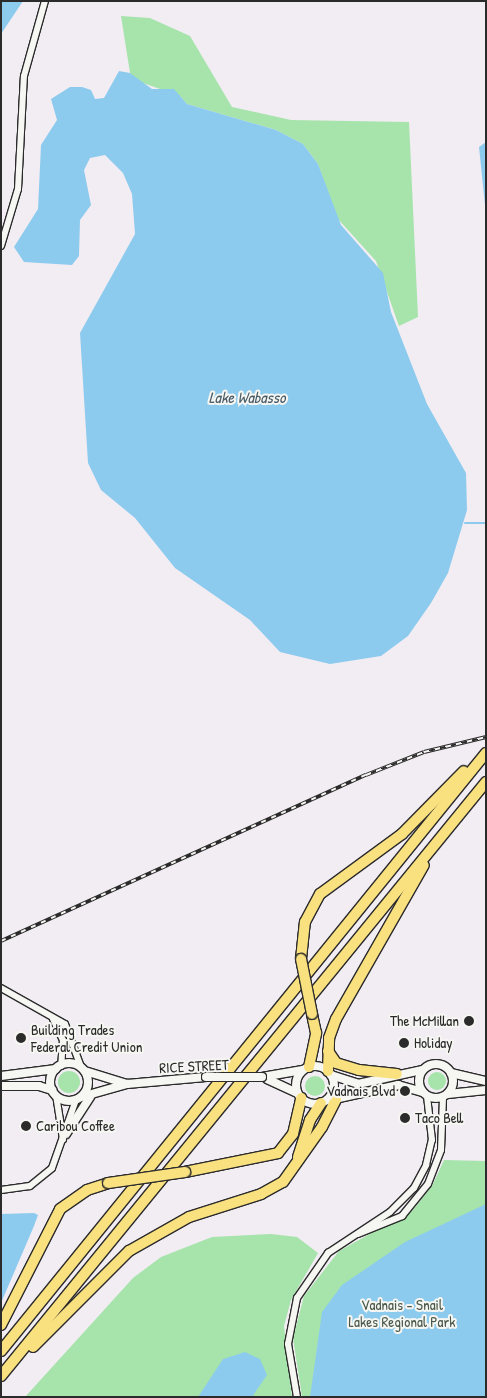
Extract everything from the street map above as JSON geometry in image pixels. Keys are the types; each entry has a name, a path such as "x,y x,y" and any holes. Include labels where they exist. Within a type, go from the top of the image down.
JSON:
{"highway":[{"path":"306,1069 316,1033 301,959 305,922 328,885 402,834 486,753"},
{"path":"1,1351 486,753"},
{"path":"1,1376 486,782"},
{"path":"330,1073 328,1051 336,1019 439,839"},
{"path":"328,1051 336,1063 359,1070 397,1074"},
{"path":"1,1325 60,1209 78,1195 108,1183 185,1172 278,1153 293,1134 299,1096"},
{"path":"276,1185 296,1161 311,1118 328,1101"},
{"path":"1,1380 124,1254 189,1216 276,1185 298,1165 328,1101"}],"main road":[{"path":"486,1081 452,1073 438,1064 422,1070 358,1084 330,1073 306,1069 296,1080 299,1096 328,1101 398,1085 424,1094 446,1096 486,1090"},
{"path":"54,1093 51,1079 58,1067"},
{"path":"1,1076 58,1067 83,1069 87,1088 79,1098 54,1093 39,1086 1,1086"},
{"name":"RICE STREET","path":"83,1069 127,1084"},
{"name":"RICE STREET","path":"79,1098 90,1097 127,1084 206,1077 262,1077 306,1069"},
{"path":"422,1070 419,1081 424,1094"},
{"path":"328,1101 333,1091 330,1073"},
{"path":"446,1096 453,1084 452,1073"},
{"name":"RICE STREET","path":"262,1077 299,1096"},
{"path":"64,1137 90,1097"}],"street":[{"path":"1,246 18,189 24,76 46,1"},
{"path":"1,988 67,1026 83,1069"},
{"path":"53,1018 63,1040 58,1067"},
{"path":"54,1093 64,1137"},
{"path":"297,1397 288,1344 293,1308 320,1262 339,1244 399,1205 420,1180 432,1140 424,1094"},
{"path":"352,1236 402,1216 428,1184 441,1150 446,1096"},
{"path":"1,1190 40,1181 52,1168 79,1098"}],"green space":[{"path":"121,16 150,18 190,36 232,107 291,120 409,122 418,317 399,326 376,261 337,218 318,164 303,144 276,130 187,104 180,96 140,82 130,73"},
{"path":"69,1071 77,1074 80,1082 77,1090 69,1093 61,1090 58,1082 61,1074"},
{"path":"433,1072 441,1072 446,1077 444,1088 433,1090 428,1085 428,1077"},
{"path":"315,1076 322,1079 325,1086 322,1093 315,1096 308,1093 305,1086 308,1079"},
{"name":"Vadnais - Snail Lakes Regional Park","path":"444,1160 486,1161 486,1397 302,1397 293,1338 304,1296 339,1251 413,1210 433,1184"},
{"path":"271,1234 297,1237 318,1253 291,1300 284,1326 292,1397 25,1397 133,1278 161,1257 212,1237"}],"water":[{"path":"1,1 23,1 1,34"},
{"name":"Lake Wabasso","path":"119,71 130,73 152,89 174,89 187,104 276,130 303,144 318,164 341,225 383,273 391,312 427,404 466,473 467,510 448,573 431,603 408,636 381,656 330,664 280,652 250,620 175,568 135,518 101,490 88,463 80,333 135,234 132,194 123,173 105,155 90,158 84,170 91,205 80,220 79,256 72,265 24,262 14,247 38,209 41,145 57,120 51,99 70,87 82,87 91,90 95,99 104,98"},
{"path":"486,142 486,215 479,147"},
{"name":"Vadnais - Snail Lakes Regional Park","path":"486,1204 486,1397 310,1397 322,1312 342,1285 405,1242"},
{"path":"34,1213 38,1215 34,1226 1,1303 1,1214"},
{"path":"245,1352 260,1359 267,1375 252,1397 198,1397 223,1359"}],"waterway":[{"path":"465,523 486,523"}],"railway":[{"path":"1,941 366,775 424,752 486,737"}],"place":[{"name":"The McMillan","path":"469,1021"},
{"name":"Building Trades Federal Credit Union","path":"21,1038"},
{"name":"Holiday","path":"404,1043"},
{"name":"Vadnais Blvd","path":"405,1091"},
{"name":"Taco Bell","path":"405,1118"},
{"name":"Caribou Coffee","path":"26,1126"}]}
